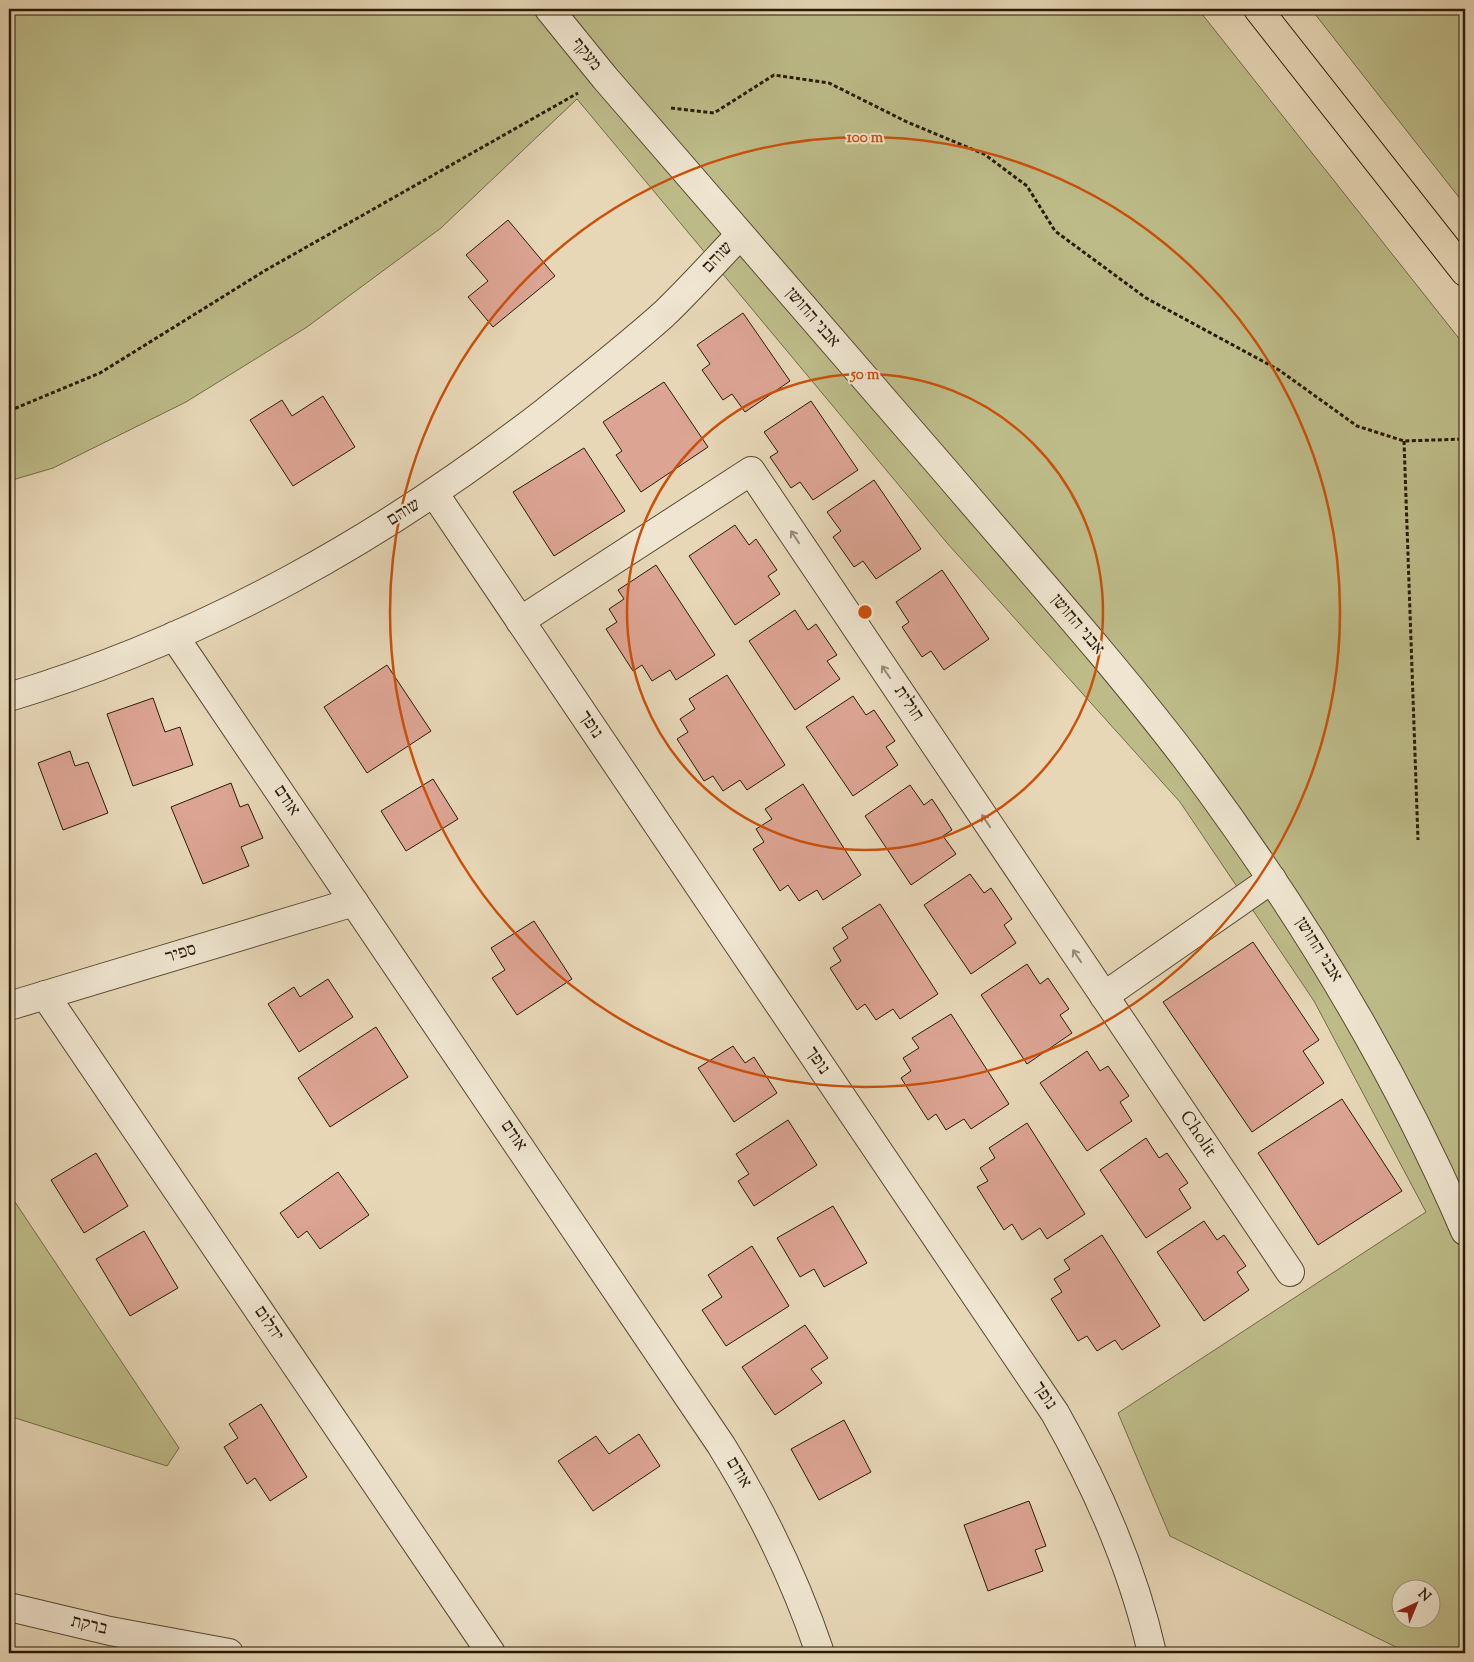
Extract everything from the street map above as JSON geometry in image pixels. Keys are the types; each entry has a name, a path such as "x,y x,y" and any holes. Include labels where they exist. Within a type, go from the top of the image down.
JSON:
{"main road":[{"path":"1258,9 1465,272"}],"street":[{"name":"מעקף","path":"549,9 605,78"},
{"name":"אבני החושן","path":"605,78 1086,635 1184,756 1313,940 1386,1064 1418,1128 1465,1231"},
{"name":"שוהם","path":"9,697 61,681 151,647 239,607 327,560 434,493 498,448 582,383 664,313 740,235"},
{"name":"חולית","path":"520,622 751,471 1104,996"},
{"name":"נופך","path":"434,493 1055,1413 1094,1486 1111,1525 1139,1604 1152,1653"},
{"name":"אודם","path":"174,636 743,1480 780,1552 820,1653"},
{"path":"1104,996 1272,879"},
{"name":"ספיר","path":"9,1006 354,902"},
{"name":"יהלום","path":"45,995 483,1650"},
{"name":"Cholit","path":"1104,996 1290,1272"},
{"name":"ברקת","path":"9,1607 110,1631 229,1653"}],"path":[{"path":"1404,441 1418,840"}],"shaded area":[{"path":"9,9 1198,9 1465,346 1465,1653 1408,1653 1170,1536 1118,1413 1426,1212 1314,1001 1180,802 947,543 577,99 441,228 307,327 186,402 53,468 9,481"},
{"path":"1311,9 1465,9 1465,205"},
{"path":"9,1193 179,1448 167,1466 9,1416"}],"building":[{"path":"508,220 555,276 493,327 468,297 488,281 466,255"},
{"path":"743,313 790,381 745,412 732,394 723,400 702,370 710,364 697,345"},
{"path":"664,382 708,447 641,492 616,455 622,451 603,422"},
{"path":"323,396 355,447 293,486 250,420 282,400 292,416"},
{"path":"811,401 858,470 813,500 800,482 791,488 770,457 778,452 764,432"},
{"path":"584,448 625,511 554,556 513,492"},
{"path":"874,480 921,549 876,579 863,561 854,567 833,537 841,531 827,512"},
{"path":"735,525 749,545 756,539 777,570 768,576 780,594 735,625 689,556"},
{"path":"656,565 715,655 676,680 670,670 652,681 642,665 633,671 606,629 617,622 609,609 624,599 618,590"},
{"path":"942,570 989,639 944,670 931,651 922,657 902,627 909,622 896,602"},
{"path":"795,610 808,630 816,624 837,655 827,661 840,679 795,710 749,641"},
{"path":"387,665 431,731 367,773 324,707"},
{"path":"727,675 785,765 747,790 740,780 723,791 713,776 704,781 677,739 688,732 680,719 695,709 689,699"},
{"path":"853,696 866,715 874,710 895,741 886,747 898,765 853,796 806,727"},
{"path":"153,698 165,732 180,727 193,765 133,786 107,714"},
{"path":"70,751 75,766 88,762 108,813 63,830 38,763"},
{"path":"433,779 458,819 406,851 381,811"},
{"path":"231,783 240,807 248,804 263,838 241,847 249,866 203,884 171,807"},
{"path":"803,784 861,875 823,900 817,890 799,901 788,885 780,891 753,849 764,842 756,829 772,819 765,809"},
{"path":"910,785 924,805 932,799 942,814 952,830 943,836 956,854 911,885 865,816"},
{"path":"970,874 984,893 991,888 1012,919 1004,925 1016,943 971,974 924,905"},
{"path":"880,904 938,994 900,1019 893,1009 876,1020 865,1004 857,1010 830,968 841,961 833,948 848,938 842,928"},
{"path":"534,921 572,979 517,1015 492,978 505,970 491,948"},
{"path":"1253,942 1319,1040 1303,1051 1324,1083 1252,1132 1163,1002"},
{"path":"1027,964 1040,984 1048,978 1069,1009 1060,1015 1072,1033 1027,1064 981,995"},
{"path":"328,979 353,1017 299,1052 268,1004 294,987 300,997"},
{"path":"951,1014 1009,1104 971,1129 964,1119 946,1130 936,1114 928,1120 901,1078 911,1071 903,1058 919,1048 912,1038"},
{"path":"376,1027 408,1077 330,1127 298,1078"},
{"path":"733,1046 745,1063 754,1057 777,1093 734,1122 698,1068"},
{"path":"1087,1051 1100,1071 1108,1066 1129,1096 1120,1102 1132,1121 1087,1151 1040,1083"},
{"path":"1342,1099 1402,1191 1318,1245 1258,1153"},
{"path":"788,1120 817,1165 754,1206 738,1181 749,1174 736,1154"},
{"path":"1027,1123 1085,1214 1047,1239 1040,1228 1022,1240 1012,1224 1004,1230 977,1187 988,1181 980,1168 995,1158 989,1148"},
{"path":"1146,1138 1159,1158 1167,1153 1188,1183 1179,1189 1191,1208 1146,1238 1100,1170"},
{"path":"96,1153 128,1206 84,1233 51,1180"},
{"path":"338,1172 369,1215 320,1249 307,1231 298,1238 280,1213"},
{"path":"833,1206 867,1263 824,1287 814,1269 800,1277 777,1238"},
{"path":"1204,1221 1217,1240 1224,1235 1246,1266 1237,1272 1249,1290 1204,1321 1157,1252"},
{"path":"144,1231 178,1288 130,1316 96,1259"},
{"path":"1102,1235 1160,1326 1122,1350 1115,1340 1097,1351 1087,1336 1078,1341 1051,1299 1062,1292 1054,1279 1070,1269 1064,1260"},
{"path":"752,1246 789,1306 726,1346 702,1310 722,1297 708,1275"},
{"path":"805,1325 828,1358 811,1369 822,1383 775,1415 742,1367"},
{"path":"261,1404 307,1477 270,1501 255,1478 247,1484 224,1447 238,1438 229,1424"},
{"path":"844,1420 871,1472 819,1500 791,1449"},
{"path":"639,1434 660,1466 593,1511 558,1461 596,1436 609,1454"},
{"path":"1029,1501 1046,1546 1035,1550 1043,1571 988,1591 964,1525"}]}
